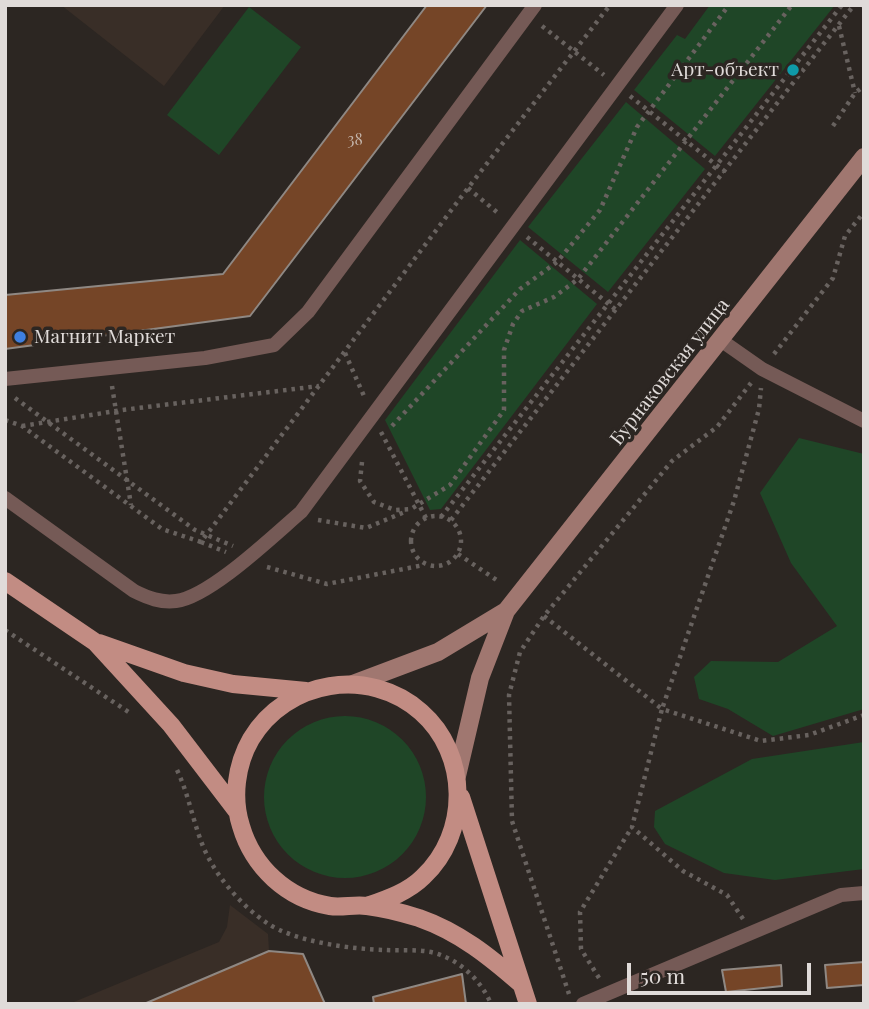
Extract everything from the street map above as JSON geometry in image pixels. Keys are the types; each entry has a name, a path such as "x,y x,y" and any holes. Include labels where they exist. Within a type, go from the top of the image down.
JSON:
{"main road":[{"name":"Бурнаковская улица","path":"506,611 722,341 864,157"},
{"path":"5,581 95,642 172,726 236,810"},
{"path":"353,684 438,652 506,611"},
{"path":"367,906 397,895 424,877 443,852 455,823 458,784 480,678 506,611"},
{"path":"95,642 184,673 233,684 306,691"},
{"path":"521,984 459,935 418,918 367,906 331,906 320,903 297,895 268,874 247,845 236,810 237,773 251,739 274,710 306,691 329,685 353,684 389,692 421,712 444,741 528,1004"}],"lane":[{"path":"5,379 205,358 274,345 308,312 535,5"},
{"path":"5,498 134,591 151,599 180,601 200,592 248,557 301,512 677,5"},
{"path":"722,341 762,369 864,421"},
{"path":"583,1004 841,895 864,893"}],"path":[{"path":"201,542 610,5"},
{"path":"376,442 520,289 557,262 600,209 637,127 729,5"},
{"path":"315,519 366,528 411,509 450,485 504,410 504,350 513,324 522,311 554,297 578,279 792,5"},
{"path":"441,517 842,5"},
{"path":"452,520 854,5"},
{"path":"839,25 855,93"},
{"path":"833,126 855,93 864,86"},
{"path":"468,188 615,310"},
{"path":"572,1004 512,821 509,695 520,652 544,616 672,461 717,427 833,278 845,236 864,212"},
{"path":"608,994 581,949 580,912 632,827 662,709 734,500 759,409 762,369"},
{"path":"109,370 131,506"},
{"path":"22,426 116,411 320,386"},
{"path":"5,390 194,530 248,557"},
{"path":"5,420 22,426 162,528 327,584 424,565 444,564 458,554 460,530 452,520 441,517 426,518 414,530 413,551 424,565"},
{"path":"366,456 360,481 374,502 395,510 411,509"},
{"path":"458,554 498,581"},
{"path":"544,616 662,709 761,741 809,735 864,715"},
{"path":"632,827 683,871 727,895 750,932"}],"shaded area":[{"path":"61,5 225,5 164,86"},
{"path":"230,905 268,934 269,951 296,1004 69,1004 219,942 227,927"}],"green space":[{"path":"710,5 835,5 715,156 634,90 677,35 685,39"},
{"path":"249,7 301,47 219,155 167,115"},
{"path":"626,102 705,169 608,292 528,227"},
{"path":"520,240 597,304 441,509 430,510 385,420"},
{"path":"799,438 864,454 864,709 773,736 728,709 699,699 694,677 711,661 778,662 837,626 791,563 760,493"},
{"path":"345,716 376,722 402,740 420,766 426,797 420,828 402,854 376,872 345,878 314,872 288,854 270,828 264,797 270,766 288,740 314,722"},
{"path":"864,742 864,869 775,880 724,873 665,844 654,827 655,811 752,759"}],"building":[{"path":"427,5 487,5 250,316 5,349 5,295 223,274"},
{"path":"269,951 303,954 325,1004 144,1004"},
{"path":"864,962 864,985 827,988 825,965"},
{"path":"781,965 782,986 726,992 722,970"},
{"path":"462,974 466,1004 374,1004 373,997"}],"place":[{"name":"Арт-объект","path":"793,70"},
{"name":"Магнит Маркет","path":"20,337"}]}
